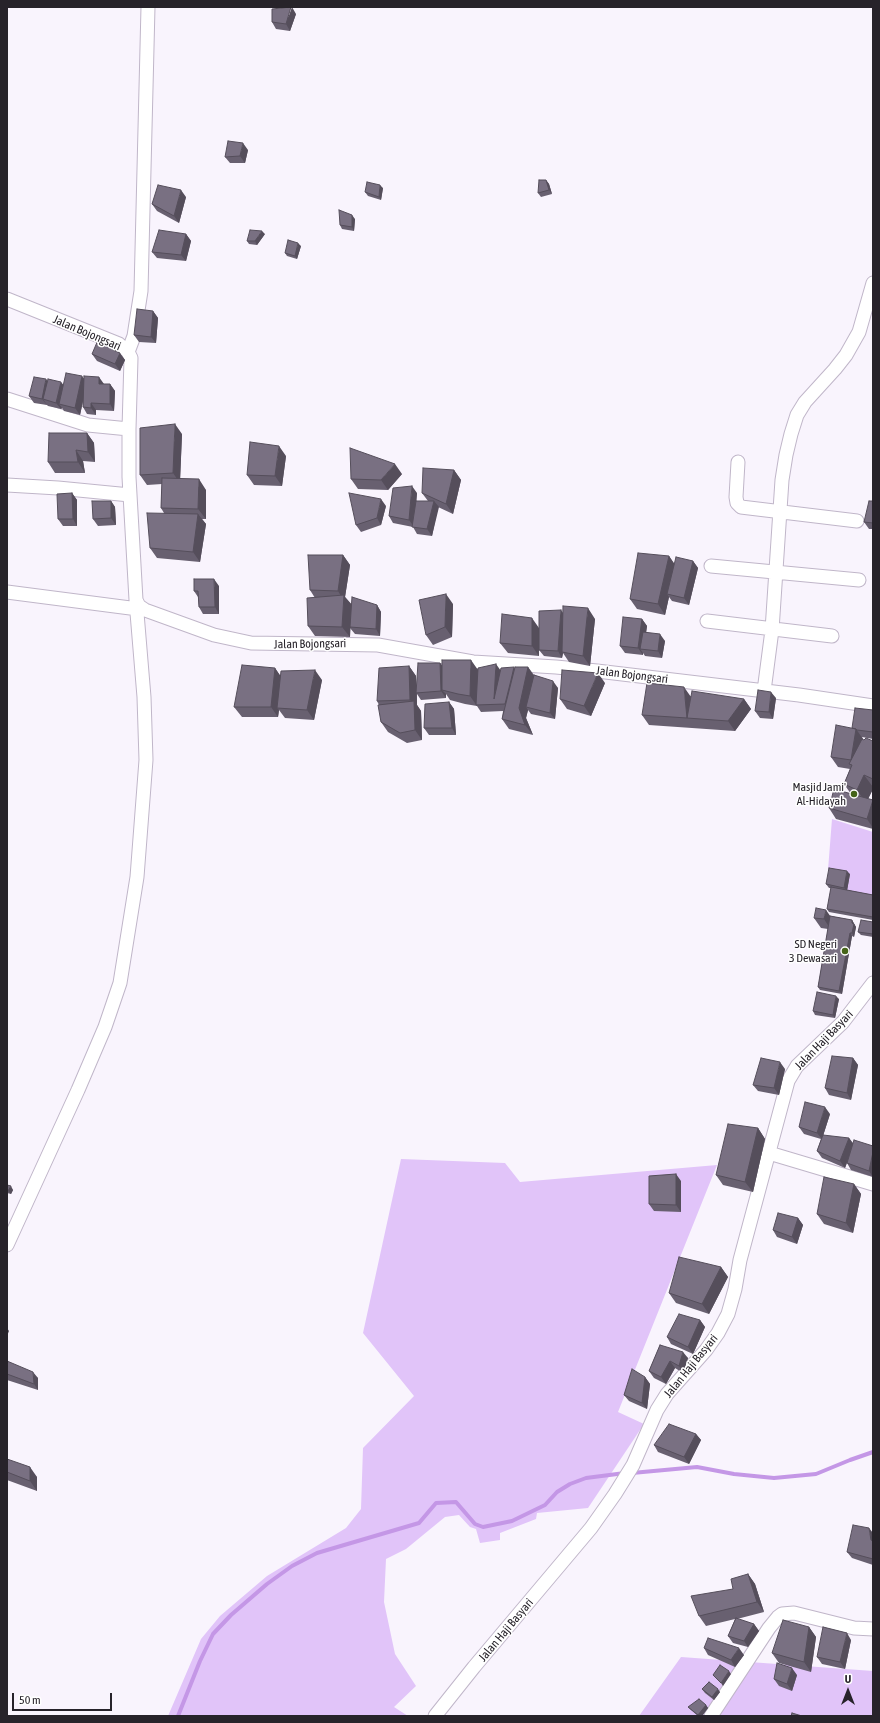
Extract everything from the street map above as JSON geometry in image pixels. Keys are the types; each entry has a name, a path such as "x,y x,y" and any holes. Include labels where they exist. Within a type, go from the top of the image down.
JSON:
{"street":[{"path":"128,352 134,336 141,292 148,7"},
{"path":"764,691 772,630 780,512 786,456 797,415 805,402 846,355 859,332 873,283"},
{"name":"Jalan Bojongsari","path":"7,299 118,344 128,352 132,365 128,429 130,495 136,600 138,608 214,635 251,643 378,644 473,662 556,667 764,691 873,706"},
{"path":"7,398 88,425 128,429"},
{"path":"738,462 736,497 739,505 747,508 857,521"},
{"path":"7,485 130,495"},
{"path":"711,566 859,580"},
{"path":"7,592 138,608 146,720 146,760 137,877 120,983 107,1022 78,1090 7,1245"},
{"path":"707,621 832,636"},
{"name":"Jalan Haji Basyari","path":"435,1716 591,1528 633,1465 657,1410 667,1394 706,1350 718,1333 728,1314 785,1089 792,1072 843,1022 873,983"},
{"path":"769,1152 873,1184"},
{"path":"710,1716 769,1628 782,1614 794,1613 838,1625 873,1630"}],"shaded area":[{"path":"832,819 873,832 873,898 846,893 850,874 828,870"},
{"path":"401,1159 505,1163 520,1182 717,1165 618,1412 644,1424 588,1508 537,1513 536,1519 500,1533 500,1540 480,1543 476,1529 470,1527 459,1515 445,1517 406,1549 386,1559 384,1602 395,1654 416,1686 394,1707 408,1716 168,1716 201,1639 220,1616 267,1576 346,1528 361,1509 363,1448 414,1396 363,1333"},
{"path":"681,1657 873,1671 873,1716 639,1716"}],"building":[{"path":"291,7 286,24 272,22 272,9"},
{"path":"228,141 243,143 240,156 225,157"},
{"path":"539,180 546,180 549,190 538,193"},
{"path":"367,182 380,185 379,197 365,192"},
{"path":"158,185 181,190 174,216 152,204"},
{"path":"339,210 352,215 352,227 340,225"},
{"path":"159,230 186,234 181,255 152,252"},
{"path":"250,230 262,231 255,241 247,241"},
{"path":"288,240 298,243 295,256 285,253"},
{"path":"137,309 153,311 151,337 134,335"},
{"path":"98,340 114,346 113,350 120,353 115,364 92,354"},
{"path":"66,373 82,376 75,408 59,404"},
{"path":"84,376 99,377 99,384 110,384 110,404 91,403 91,408 83,407"},
{"path":"34,377 46,379 42,399 29,396"},
{"path":"48,379 61,382 56,403 43,399"},
{"path":"175,424 173,473 140,475 140,428"},
{"path":"49,433 87,433 88,452 76,450 78,462 48,462"},
{"path":"250,442 279,446 275,476 247,475"},
{"path":"350,448 395,464 381,480 351,479"},
{"path":"423,468 454,470 446,504 422,493"},
{"path":"162,478 199,479 198,509 161,508"},
{"path":"412,486 409,520 389,516 393,488"},
{"path":"72,493 73,519 58,519 57,494"},
{"path":"349,493 381,499 377,518 356,525"},
{"path":"92,501 111,501 111,518 93,519"},
{"path":"416,501 434,501 427,529 412,527"},
{"path":"869,501 873,501 873,523 864,522"},
{"path":"147,513 198,514 193,552 150,548"},
{"path":"638,553 669,556 658,604 630,599"},
{"path":"308,555 343,555 338,591 310,590"},
{"path":"676,557 693,561 684,598 667,594"},
{"path":"194,579 214,579 215,607 199,607 198,591 194,591"},
{"path":"446,594 445,627 426,635 419,600"},
{"path":"344,595 342,627 308,626 307,598"},
{"path":"352,597 377,605 376,629 350,627"},
{"path":"563,606 588,608 583,656 562,652"},
{"path":"561,610 558,651 539,650 539,611"},
{"path":"502,614 532,618 532,646 500,643"},
{"path":"623,617 642,619 638,648 620,646"},
{"path":"643,632 660,634 658,651 640,649"},
{"path":"442,660 471,660 470,696 442,690"},
{"path":"418,663 440,663 441,691 416,693"},
{"path":"496,664 494,699 501,668 514,667 505,704 476,705 478,668"},
{"path":"242,665 275,668 271,707 234,707"},
{"path":"409,666 410,700 377,701 379,668"},
{"path":"515,667 528,667 519,708 525,725 502,719"},
{"path":"315,670 307,710 277,708 281,671"},
{"path":"562,670 598,673 584,706 560,699"},
{"path":"534,675 553,681 550,713 526,707"},
{"path":"647,683 684,687 687,718 642,715"},
{"path":"758,690 771,692 769,712 755,711"},
{"path":"692,691 744,699 728,721 687,718"},
{"path":"414,701 415,730 400,733 381,722 378,705"},
{"path":"449,702 452,728 424,728 425,704"},
{"path":"855,708 873,710 873,732 852,728"},
{"path":"836,725 856,729 851,760 831,757"},
{"path":"866,738 873,741 873,779 864,775 857,790 844,784 852,765 849,764 862,739 864,740"},
{"path":"834,789 873,800 867,819 829,808"},
{"path":"829,868 847,871 844,888 826,884"},
{"path":"831,887 873,895 873,917 827,909"},
{"path":"816,908 826,910 824,919 814,918"},
{"path":"830,916 852,920 852,923 854,924 852,933 850,933 839,991 818,987"},
{"path":"861,920 873,922 873,934 858,932"},
{"path":"817,992 836,996 833,1015 813,1011"},
{"path":"832,1056 853,1058 847,1093 825,1088"},
{"path":"761,1058 780,1062 774,1088 753,1085"},
{"path":"805,1102 825,1107 817,1133 799,1127"},
{"path":"728,1124 758,1128 745,1182 716,1175"},
{"path":"823,1135 849,1138 840,1161 817,1151"},
{"path":"854,1140 873,1146 869,1171 847,1163"},
{"path":"676,1174 676,1205 649,1204 649,1176"},
{"path":"824,1177 854,1184 846,1223 817,1214"},
{"path":"7,1185 11,1186 8,1191 7,1190"},
{"path":"778,1213 798,1218 792,1237 773,1230"},
{"path":"679,1257 721,1267 702,1304 669,1293"},
{"path":"679,1314 700,1320 688,1347 667,1337"},
{"path":"660,1345 683,1352 679,1366 670,1361 661,1377 649,1371"},
{"path":"7,1361 33,1372 34,1384 7,1374"},
{"path":"632,1369 645,1377 642,1403 624,1395"},
{"path":"669,1424 696,1434 684,1457 654,1445"},
{"path":"7,1459 30,1467 30,1481 7,1472"},
{"path":"853,1525 869,1528 871,1540 873,1541 873,1559 847,1552"},
{"path":"748,1574 757,1602 699,1616 691,1596 733,1589 731,1579"},
{"path":"736,1618 754,1624 744,1641 728,1636"},
{"path":"783,1620 809,1627 804,1662 772,1653"},
{"path":"823,1627 847,1633 840,1662 817,1657"},
{"path":"708,1638 739,1648 731,1660 704,1648"},
{"path":"777,1663 792,1668 787,1684 774,1679"},
{"path":"720,1665 729,1671 721,1683 713,1675"},
{"path":"709,1682 718,1689 712,1697 702,1689"},
{"path":"699,1699 706,1705 698,1715 688,1707"},
{"path":"792,1713 802,1716 791,1716"}],"waterway":[{"path":"632,1473 697,1467 734,1474 774,1478 816,1474 873,1452"},
{"path":"178,1716 200,1661 213,1634 231,1615 267,1584 292,1566 317,1553 419,1523 436,1503 456,1502 475,1524 483,1527 512,1521 545,1505 557,1492 570,1484 586,1478 625,1473"}],"place":[{"name":"Masjid Jami' Al-Hidayah","path":"854,794"},
{"name":"SD Negeri 3 Dewasari","path":"845,951"}]}
